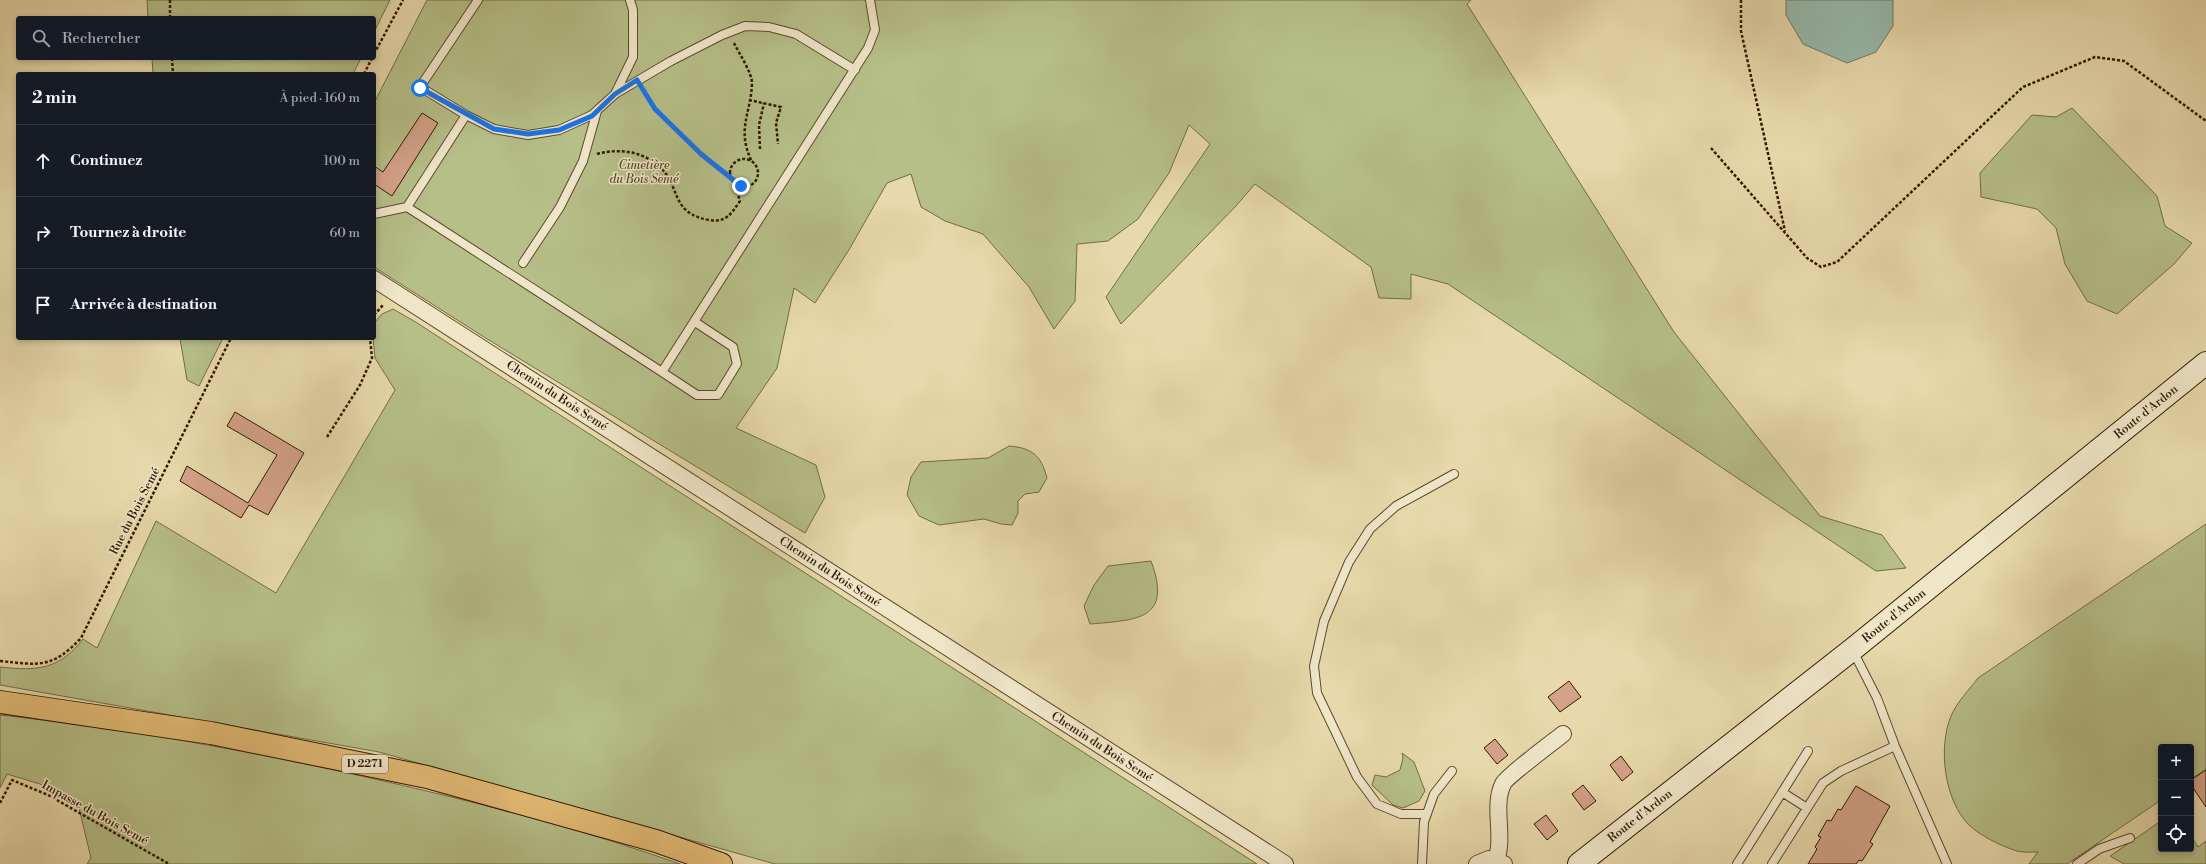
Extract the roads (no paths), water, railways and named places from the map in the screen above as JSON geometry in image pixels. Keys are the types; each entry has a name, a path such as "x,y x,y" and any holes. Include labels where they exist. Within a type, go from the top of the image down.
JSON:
{"highway":[{"name":"D 2271","path":"0,702 211,733 427,777 656,841 720,864"}],"main road":[{"name":"Route d'Ardon","path":"1579,864 1853,649 2206,363"}],"street":[{"name":"Chemin du Bois Semé","path":"376,280 1285,864"},
{"path":"1477,864 1489,859 1500,862 1499,797 1503,783 1563,734"}],"lane":[{"path":"478,0 420,88 466,115 494,129 528,134 559,130 592,116 615,94 637,80 729,32 745,26 770,27 796,34 854,70"},
{"path":"615,94 633,57 633,10 630,0"},
{"path":"662,372 854,70 875,30 870,0"},
{"path":"523,263 560,207 584,157 597,110"},
{"path":"407,207 466,115"},
{"path":"376,214 407,207 697,395 718,395 737,364 733,347 695,322"},
{"path":"1426,814 1401,814 1376,804 1357,777 1317,693 1314,666 1324,622 1350,562 1370,529 1396,506 1454,474"},
{"path":"1853,649 1877,698 1895,746 1947,864"},
{"path":"1772,864 1823,783 1835,775 1895,746"},
{"path":"1737,864 1808,751"},
{"path":"1422,864 1424,822 1426,814 1434,794 1452,771"},
{"path":"1782,792 1807,808"},
{"path":"2077,864 2099,849 2130,838"}],"park label":[{"name":"Cimetière du Bois Semé","path":"644,172"}]}
